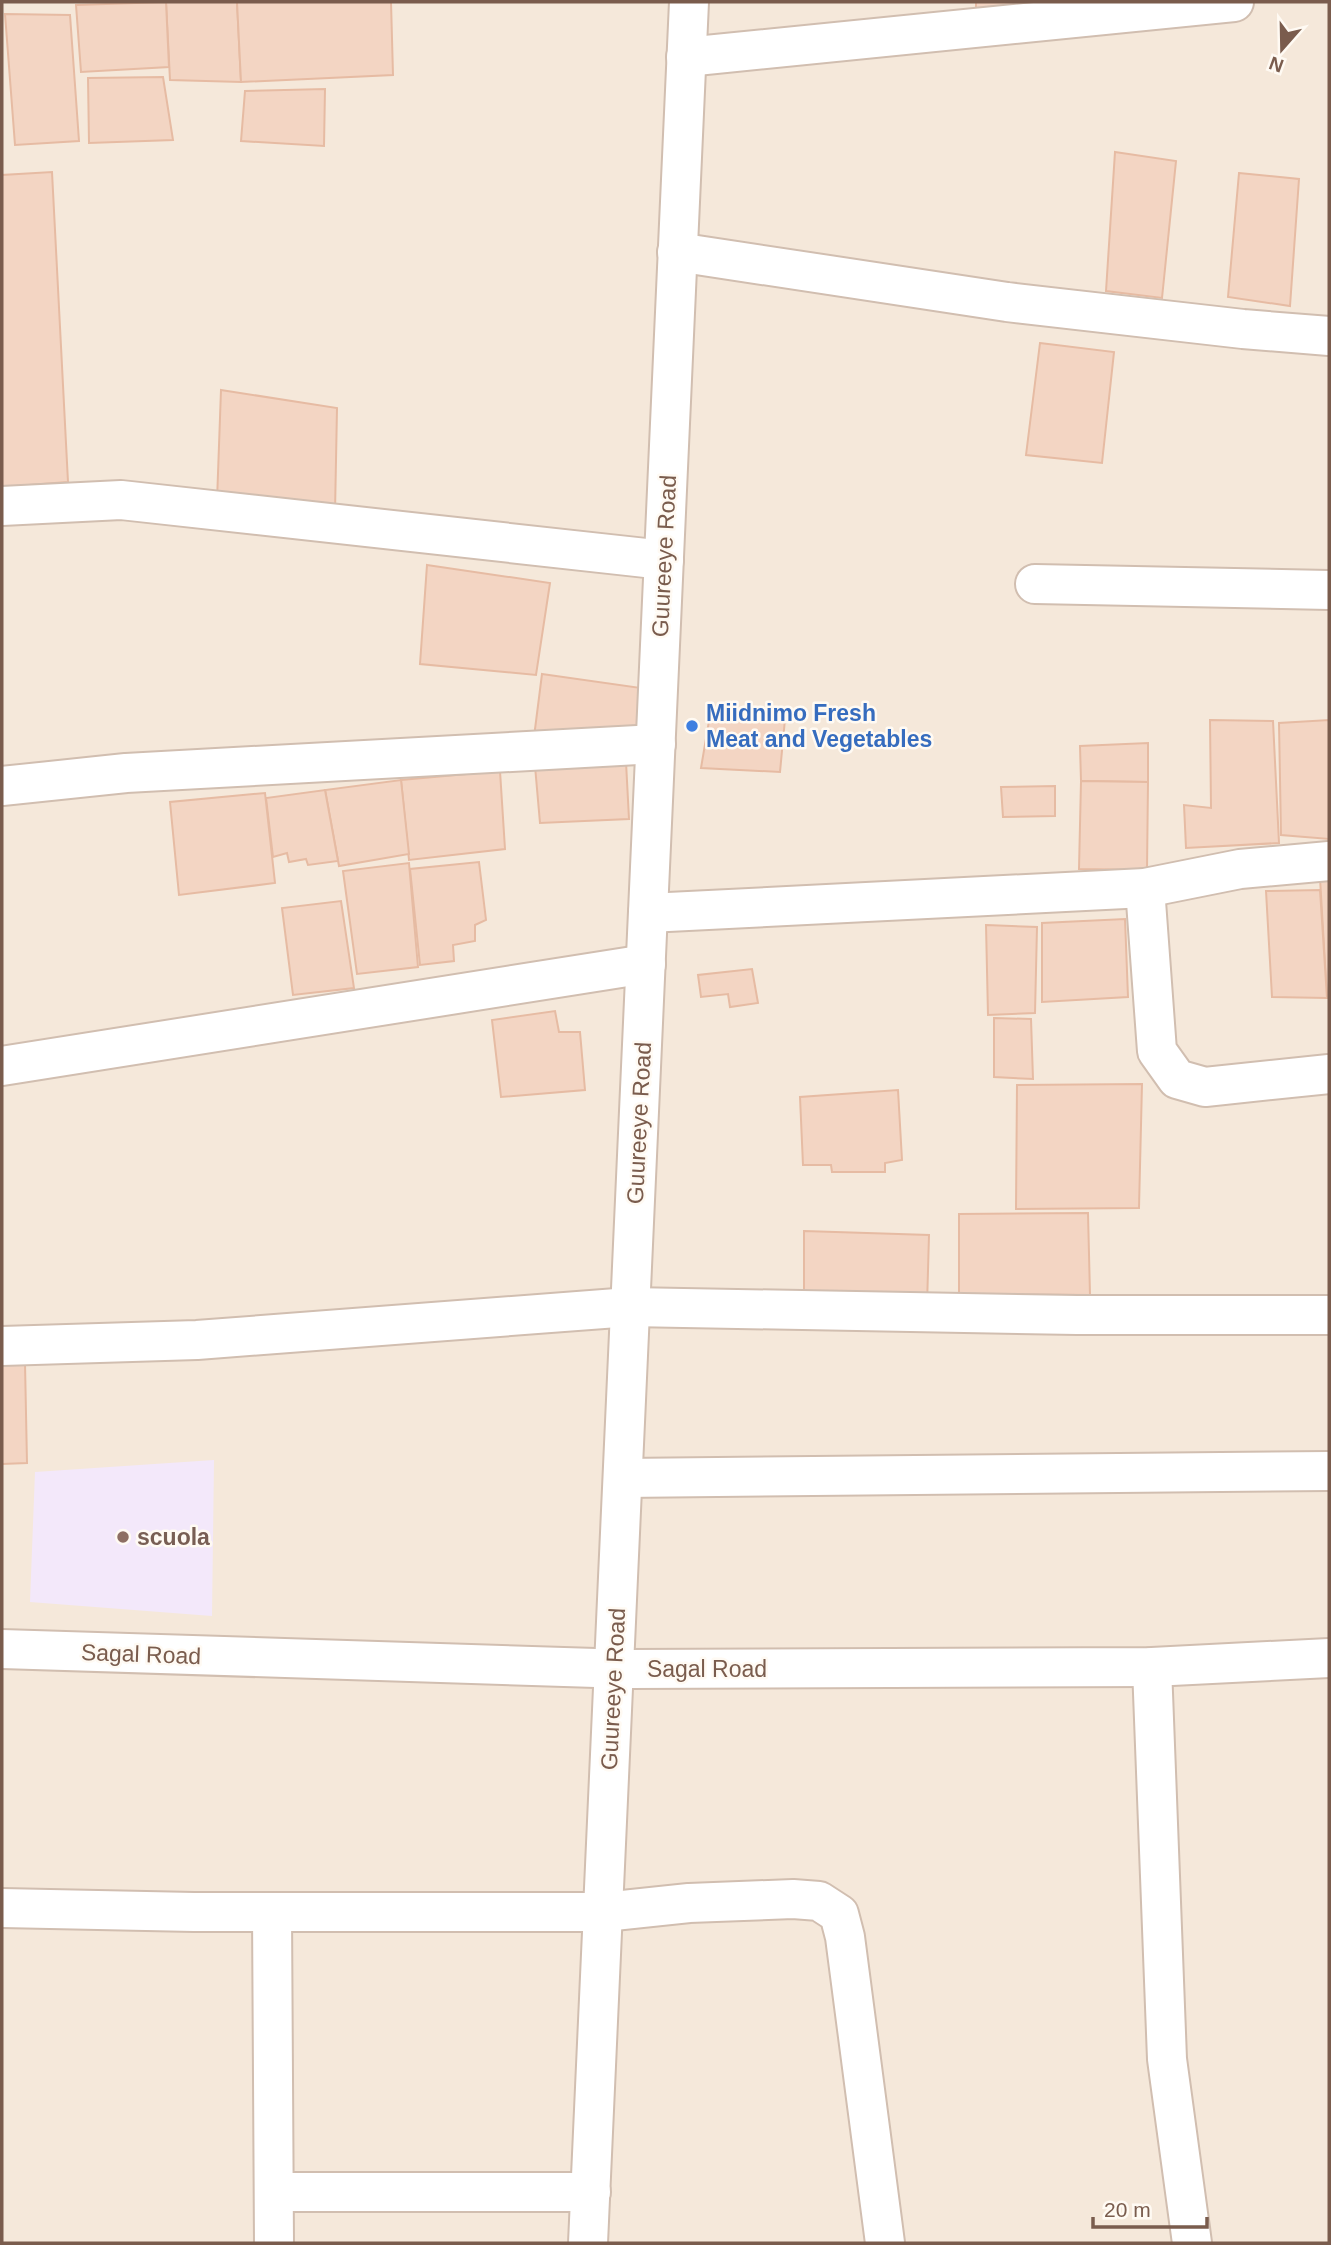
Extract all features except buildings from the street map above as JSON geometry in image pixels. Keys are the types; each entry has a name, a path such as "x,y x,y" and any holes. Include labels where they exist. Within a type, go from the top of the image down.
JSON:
{"street":[{"name":"Guureeye Road","path":"588,2243 689,2"},
{"path":"686,57 1234,2"},
{"path":"677,252 1007,302 1329,336"},
{"path":"2,506 121,500 664,560"},
{"path":"1035,584 1329,590"},
{"path":"2,786 126,773 656,744"},
{"path":"648,913 1145,888 1240,869 1329,861"},
{"path":"1145,888 1157,1051 1177,1079 1205,1087 1329,1074"},
{"path":"2,1066 646,964"},
{"path":"2,1346 197,1340 630,1307 1077,1315 1329,1315"},
{"path":"623,1478 1329,1471"},
{"name":"Sagal Road","path":"2,1649 614,1669 1152,1667 1329,1658"},
{"path":"1152,1667 1167,2059 1192,2243"},
{"path":"2,1908 272,1912 604,1912 689,1903 793,1899 819,1901 839,1914 845,1937 885,2243"},
{"path":"272,1912 274,2243"},
{"path":"274,2192 591,2192"}],"shaded area":[{"path":"2,2 1329,2 1329,2243 2,2243"},
{"name":"scuola","path":"214,1460 212,1616 30,1602 35,1472"}],"place":[{"name":"Miidnimo Fresh Meat and Vegetables","path":"692,726"},
{"name":"scuola","path":"123,1537"}]}
